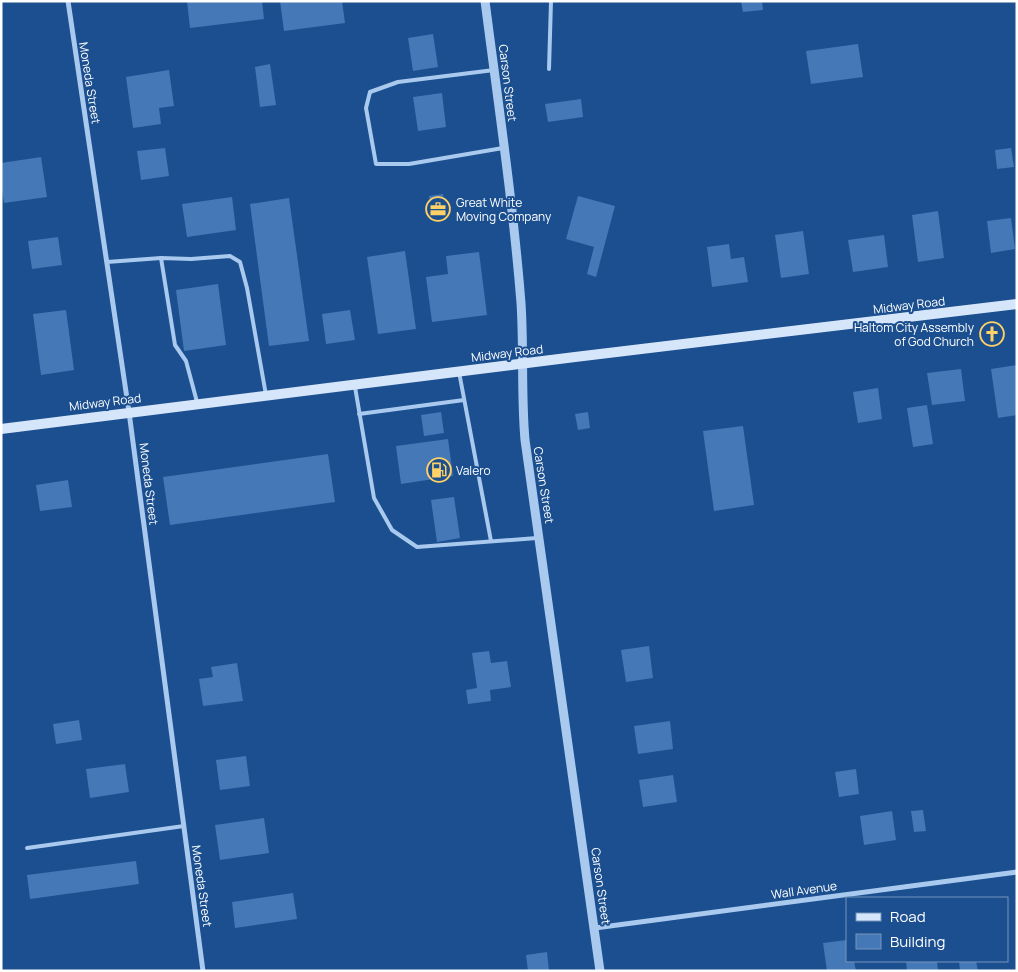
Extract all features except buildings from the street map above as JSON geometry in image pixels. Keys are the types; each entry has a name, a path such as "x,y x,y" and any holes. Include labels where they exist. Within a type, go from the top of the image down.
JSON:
{"main road":[{"name":"Midway Road","path":"1,429 197,403 1017,304"}],"street":[{"name":"Moneda Street","path":"68,1 129,412 203,971"},
{"name":"Carson Street","path":"485,1 514,222 520,297 524,440 600,971"},
{"name":"Wall Avenue","path":"594,928 1017,872"}],"lane":[{"path":"549,69 551,1"},
{"path":"494,70 398,82 370,92 366,108 376,164 409,164 504,148"},
{"path":"107,262 230,256 240,262 247,288 266,395"},
{"path":"161,258 174,345 186,361 197,403"},
{"path":"460,372 491,541"},
{"path":"354,385 374,498 392,530 418,547 539,537"},
{"path":"359,414 464,400"},
{"path":"27,848 184,826"}],"place":[{"name":"Great White Moving Company","path":"438,209"},
{"name":"Haltom City Assembly of God Church","path":"992,334"},
{"name":"Valero","path":"439,470"}]}
